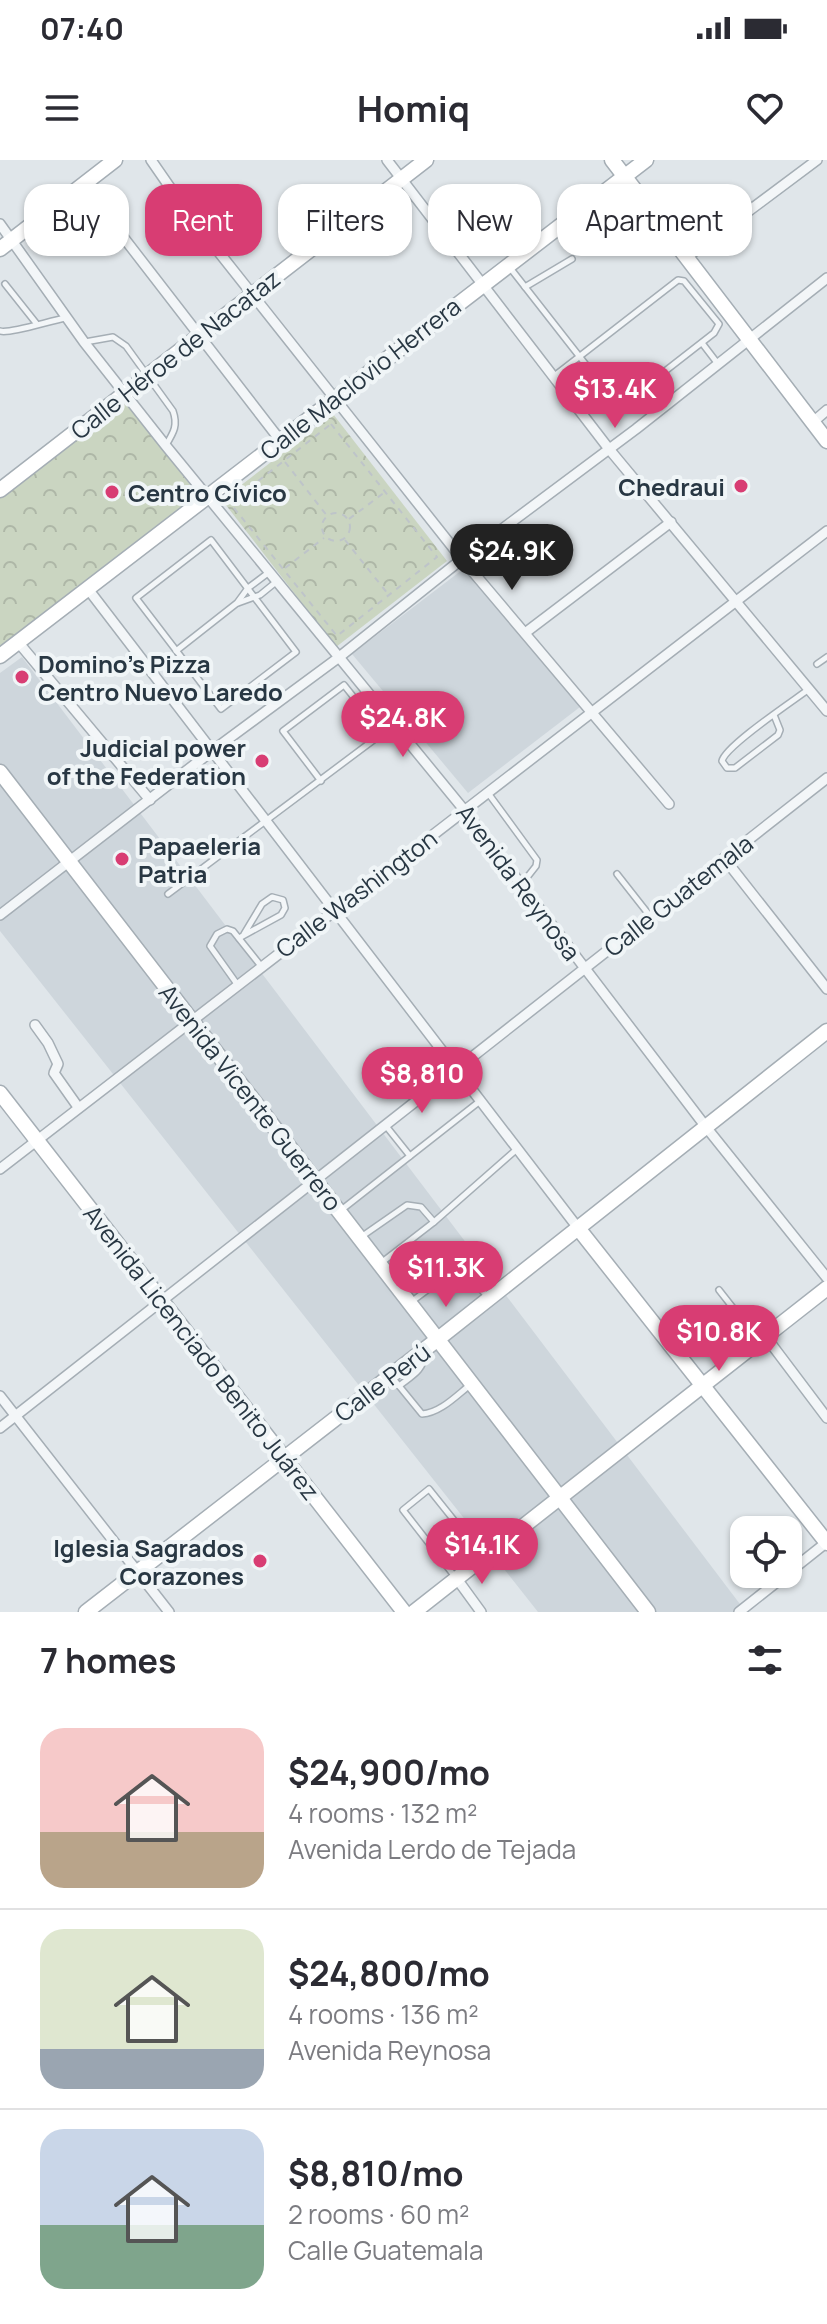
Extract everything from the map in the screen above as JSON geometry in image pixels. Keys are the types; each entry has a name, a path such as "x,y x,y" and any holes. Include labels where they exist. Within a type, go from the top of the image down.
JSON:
{"main road":[{"path":"84,184 115,160"},
{"name":"Calle Héroe de Nacataz","path":"0,490 426,160"},
{"path":"612,160 630,184"},
{"name":"Calle Maclovio Herrera","path":"614,184 646,160"},
{"name":"Calle Maclovio Herrera","path":"0,656 557,229"},
{"path":"5,245 24,230"},
{"path":"687,257 703,293 749,341 827,441"},
{"name":"Avenida Vicente Guerrero","path":"0,772 648,1612"},
{"name":"Calle Perú","path":"86,1612 283,1457 395,1381 424,1350 827,1031"},
{"name":"Avenida Licenciado Benito Juárez","path":"0,1093 404,1612"},
{"path":"578,1228 827,1543"},
{"path":"414,1612 827,1288"}],"street":[{"path":"151,160 187,212 462,559 669,804"},
{"path":"387,160 609,449 827,711"},
{"path":"687,257 817,160"},
{"name":"Avenida Reynosa","path":"0,224 5,245 268,573 396,724 706,1127 827,1278"},
{"path":"129,244 280,440"},
{"path":"0,915 338,658 462,559 656,414 827,278"},
{"path":"813,422 827,410"},
{"path":"525,633 671,522"},
{"name":"Calle Washington","path":"0,1169 827,531"},
{"path":"88,589 578,1228"},
{"path":"18,642 150,800"},
{"name":"Calle Guatemala","path":"0,1428 827,778"},
{"path":"724,858 827,989"},
{"path":"35,1025 58,1064 54,1073 78,1107"},
{"path":"763,1340 827,1418"},
{"path":"0,1396 169,1612"},
{"path":"802,1562 827,1543"},
{"path":"457,1579 481,1612"},
{"path":"739,1612 769,1588"}],"lane":[{"path":"525,287 572,259"},
{"path":"508,265 579,357 619,407 702,343 719,324 703,293 678,280 579,357 553,377"},
{"path":"5,284 36,323"},
{"path":"0,331 6,333 36,323 66,318"},
{"path":"84,342 113,337 126,346 173,411 175,430 166,446"},
{"path":"702,343 719,364"},
{"path":"639,391 656,414"},
{"path":"211,540 248,588 296,652 221,709 136,598 211,540"},
{"path":"176,651 237,603 248,588 268,573"},
{"path":"237,603 255,598 276,582"},
{"path":"817,664 827,657"},
{"path":"321,781 283,731 342,685 383,734"},
{"path":"774,715 780,730 778,735 735,768 727,768 722,761 725,753 774,715 809,688"},
{"path":"168,894 396,724"},
{"path":"488,793 537,860 521,886"},
{"path":"617,874 650,916"},
{"path":"272,897 283,900 285,908 281,915 241,936 262,904 272,897"},
{"path":"237,984 210,946 217,934 227,929 241,936 261,966"},
{"path":"340,1212 481,1101"},
{"path":"384,1124 410,1156"},
{"path":"380,1264 434,1222 517,1149"},
{"path":"360,1238 407,1205 421,1207 434,1222"},
{"path":"410,1303 454,1270 462,1269 490,1298"},
{"path":"719,1290 763,1340"},
{"path":"395,1381 422,1414 439,1409 472,1384"},
{"path":"457,1579 403,1510 429,1489 469,1539"}],"path":[{"path":"331,424 437,557 337,636 230,503 284,461 331,424"},
{"path":"284,461 328,517"},
{"path":"348,520 385,492"},
{"path":"339,514 348,520 350,528 344,539 333,541 326,537 322,527 328,517 339,514"},
{"path":"284,569 326,537"},
{"path":"344,539 389,595"}],"shaded area":[{"path":"462,570 471,573 580,707 468,793 352,654"},
{"path":"22,657 746,1612 538,1612 0,931 0,673"}],"green space":[{"path":"123,399 198,495 0,651 0,496"},
{"path":"333,414 447,561 336,647 222,500"}],"place":[{"name":"Chedraui","path":"741,486"},
{"name":"Centro Cívico","path":"112,492"},
{"name":"Domino's Pizza Centro Nuevo Laredo","path":"22,677"},
{"name":"Judicial power of the Federation","path":"262,761"},
{"name":"Papaeleria Patria","path":"122,859"},
{"name":"Iglesia Sagrados Corazones","path":"260,1561"}]}
